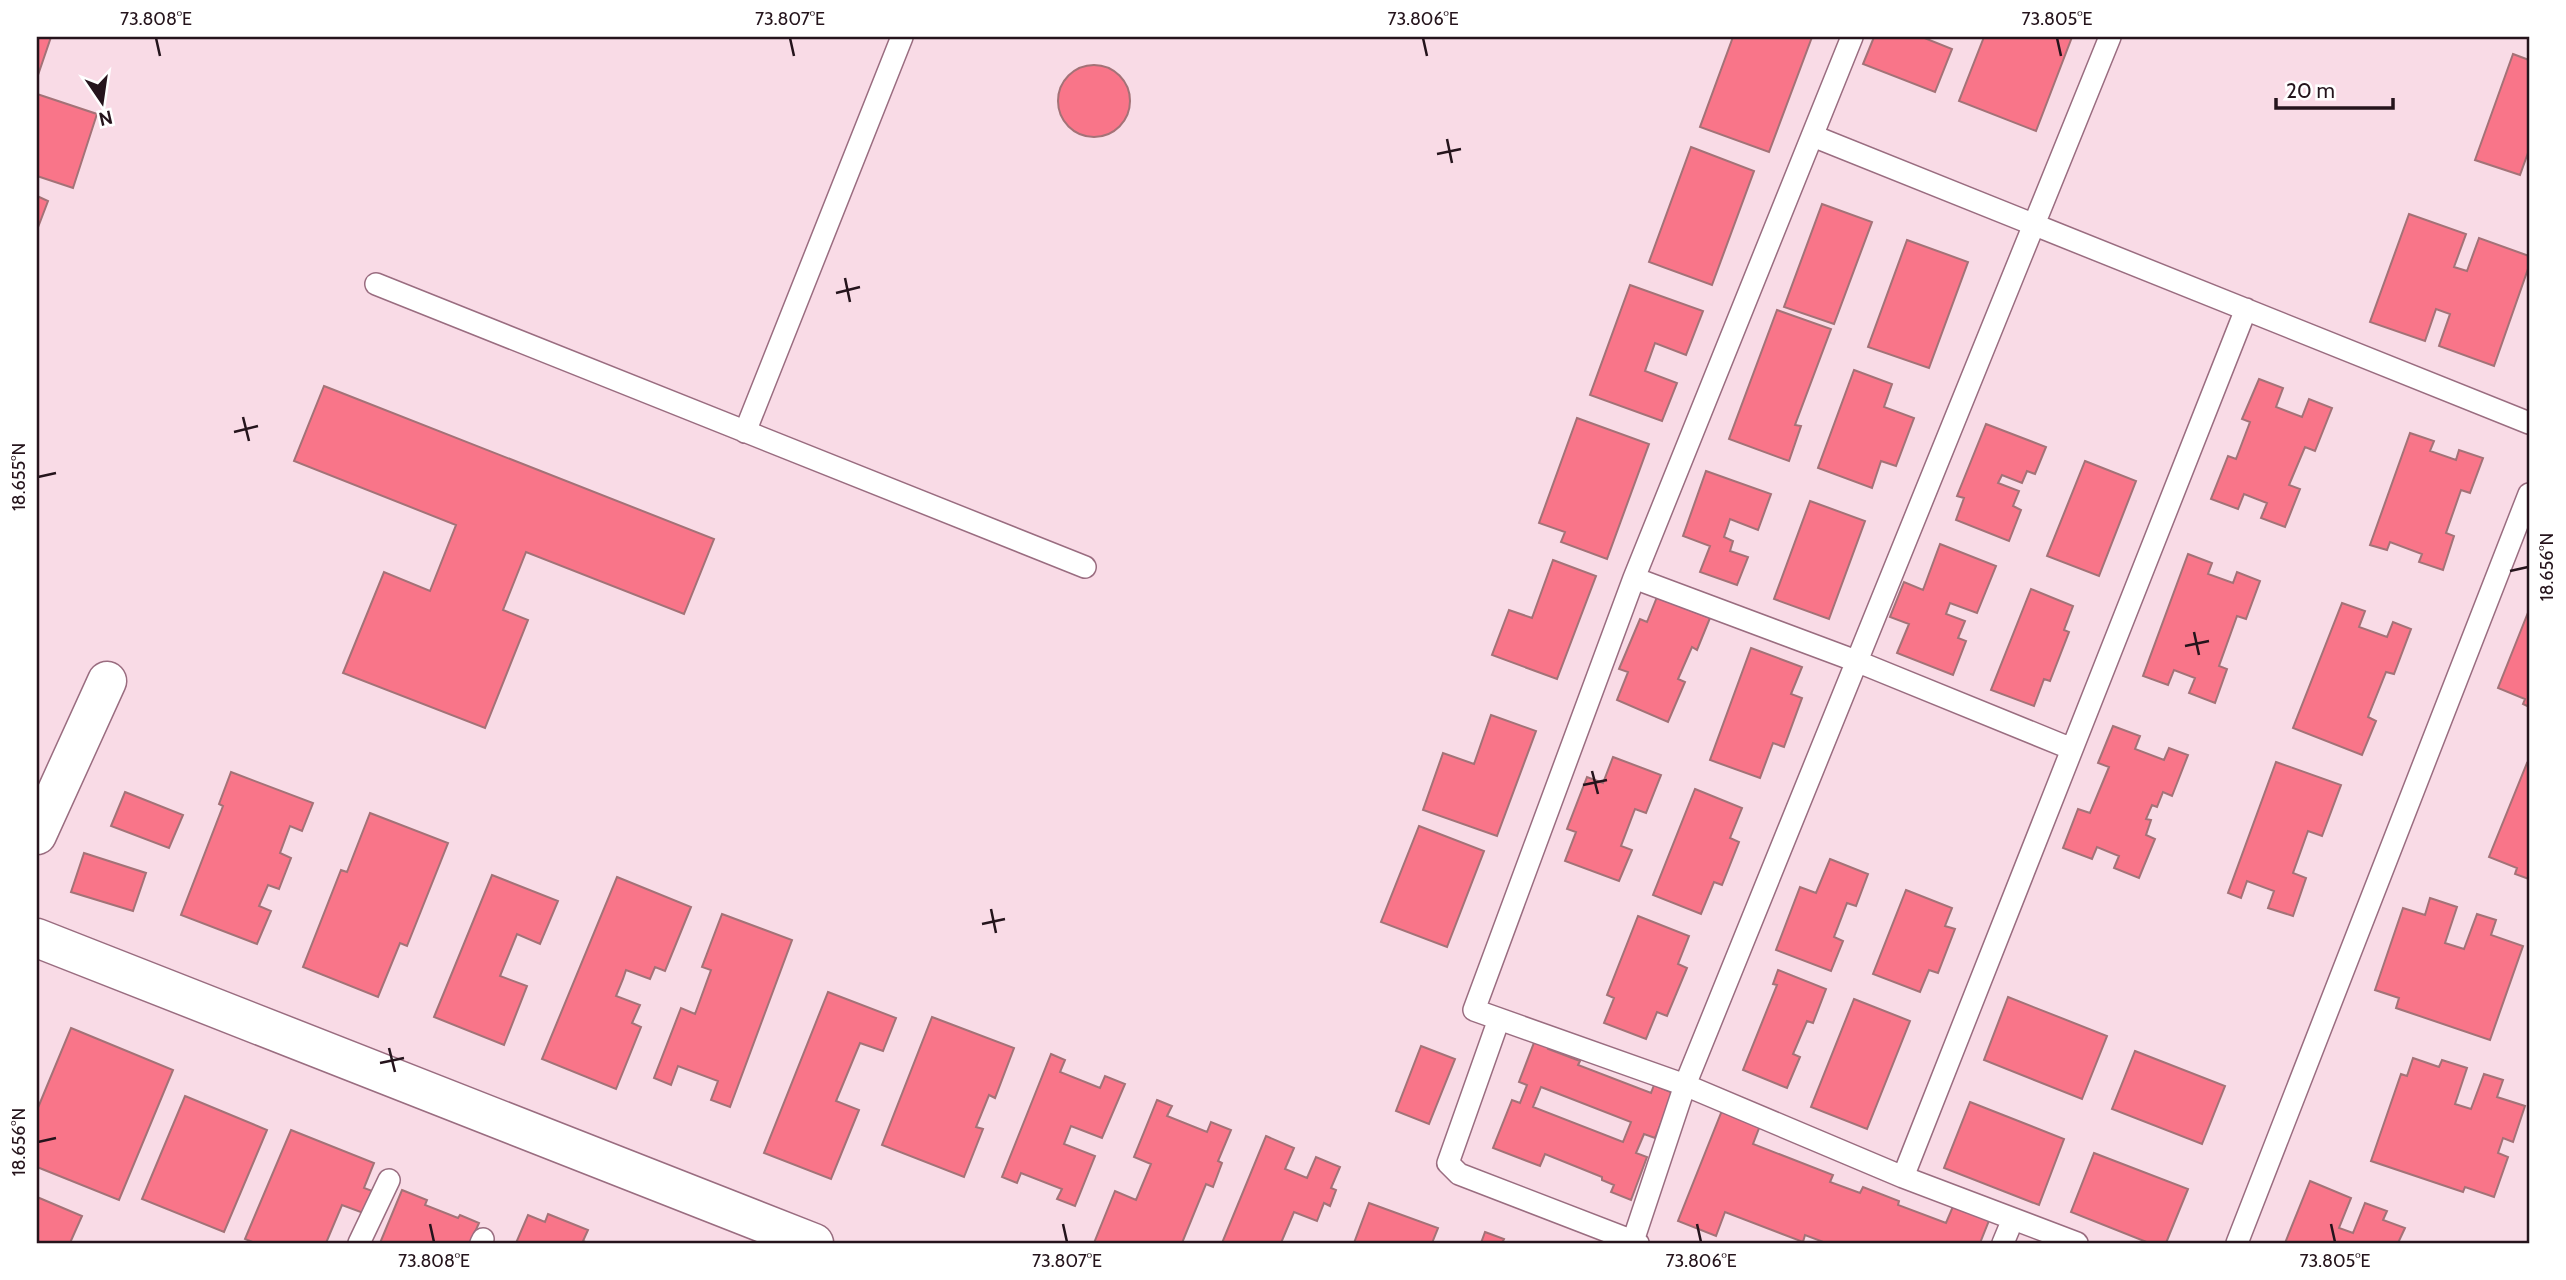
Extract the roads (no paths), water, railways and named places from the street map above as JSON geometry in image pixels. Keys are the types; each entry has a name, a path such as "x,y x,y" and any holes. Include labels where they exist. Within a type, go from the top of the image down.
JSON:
{"street":[{"path":"37,835 107,681"},
{"path":"37,938 814,1243"}],"lane":[{"path":"745,432 902,37"},
{"path":"1852,37 1634,578 1474,1010 1685,1085 1903,1177 2077,1243"},
{"path":"1499,1019 1448,1163 1458,1174 1635,1242 1685,1085 2110,37"},
{"path":"1813,136 2529,423"},
{"path":"376,284 1085,567"},
{"path":"1903,1177 2246,309"},
{"path":"2237,1243 2529,494"},
{"path":"1634,578 1856,661 2072,749"},
{"path":"359,1243 389,1180"},
{"path":"2003,1243 2013,1219"}]}
